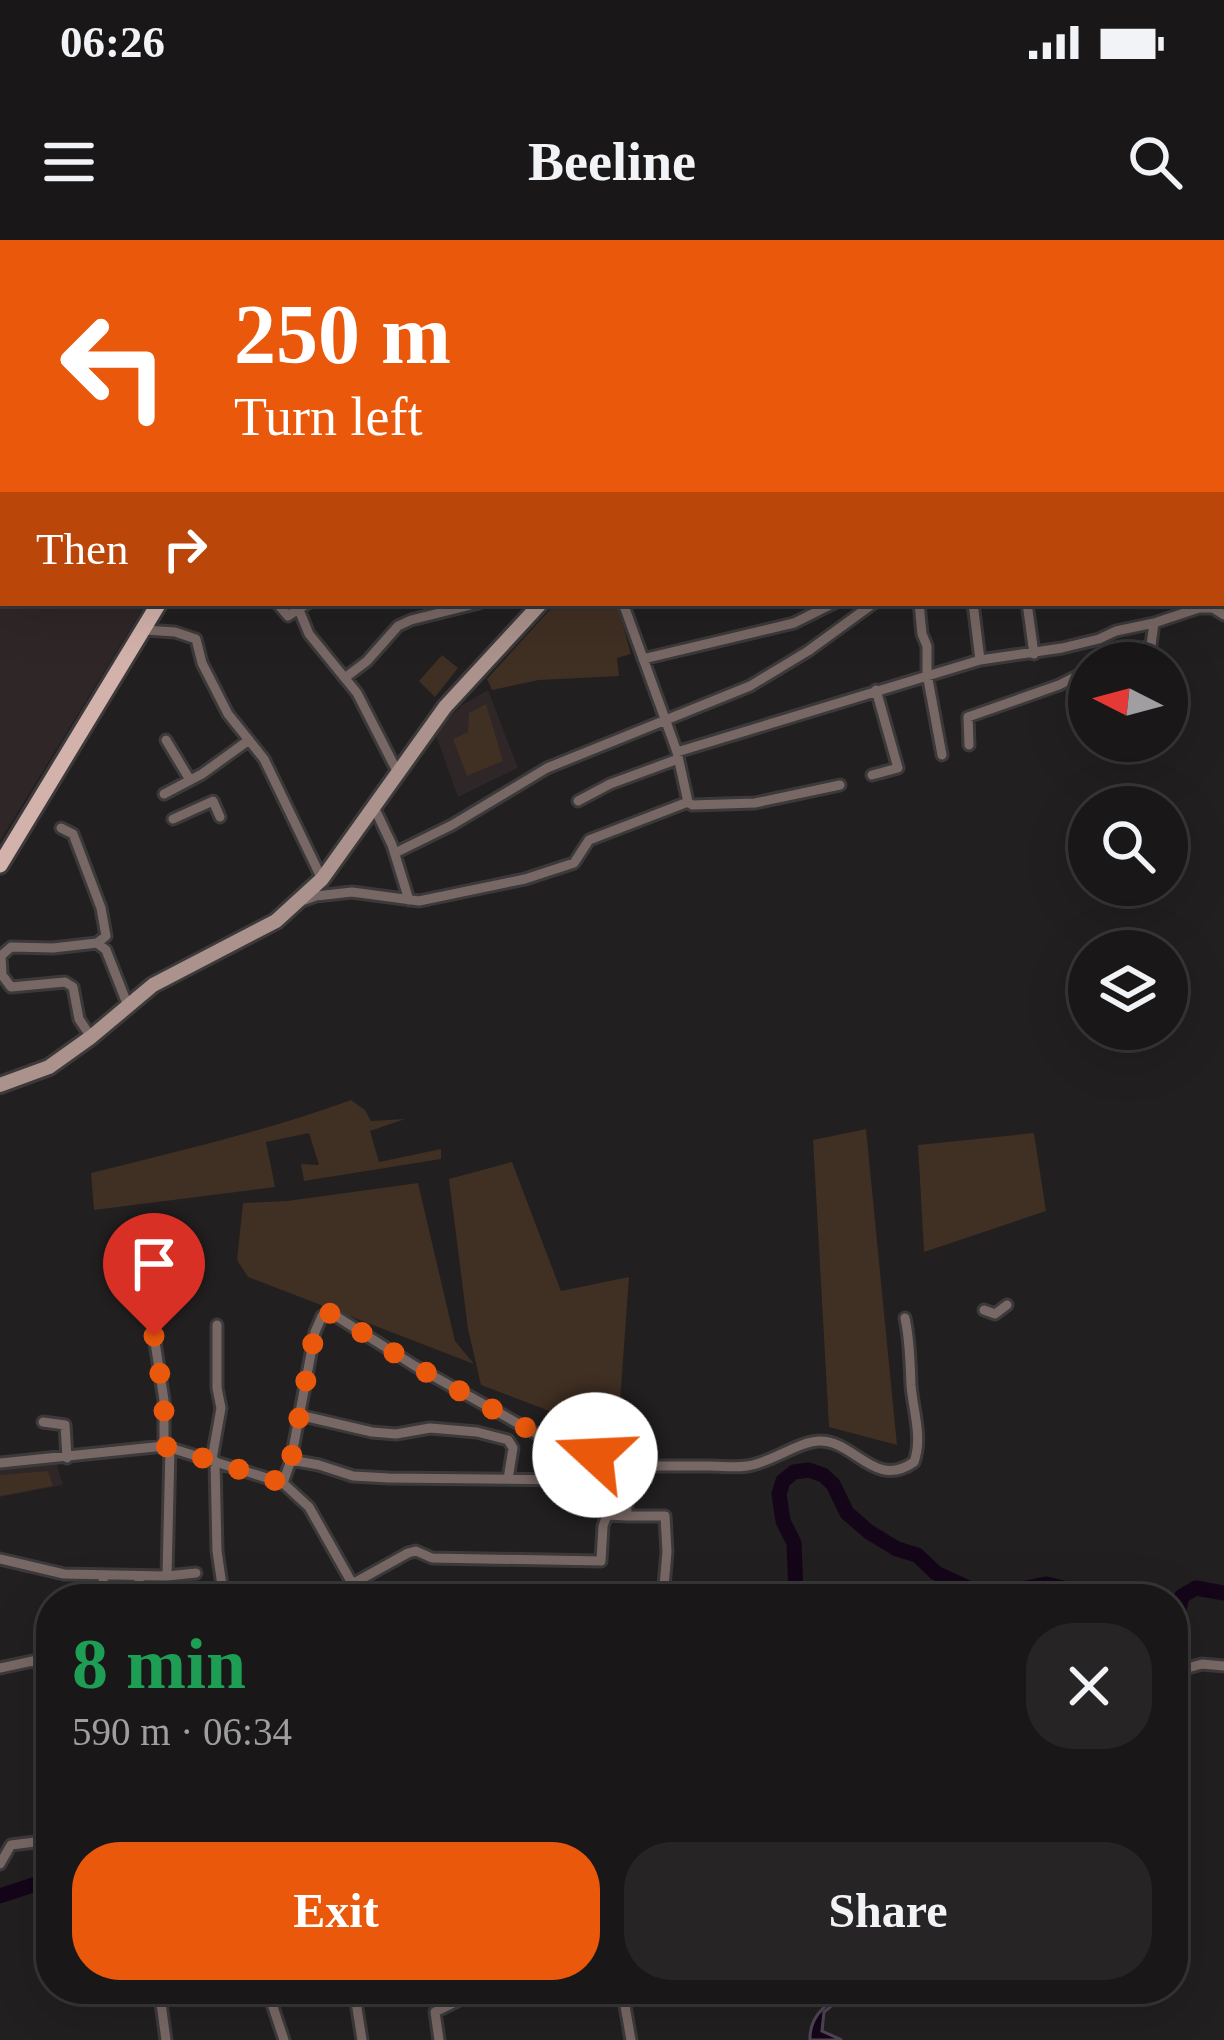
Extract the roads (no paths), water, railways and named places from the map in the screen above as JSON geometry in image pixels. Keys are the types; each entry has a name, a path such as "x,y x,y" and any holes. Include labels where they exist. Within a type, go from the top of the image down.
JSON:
{"main road":[{"path":"0,865 157,606"}],"street":[{"path":"280,606 288,616 304,607 309,634 357,693 398,773"},
{"path":"346,677 398,626 467,606"},
{"path":"0,1085 49,1066 153,985 276,921 298,903 322,879 445,707 538,606"},
{"path":"624,606 692,806 755,802 840,784"},
{"path":"643,659 794,623 828,606"},
{"path":"394,853 452,825 547,768 750,686 870,606"},
{"path":"920,606 942,755"},
{"path":"973,606 980,660"},
{"path":"1027,606 1034,654"},
{"path":"578,801 677,756 927,674 1099,639 1199,608 1213,608 1224,615"},
{"path":"1151,642 1154,623"},
{"path":"145,630 196,639 202,663 228,714 264,759 322,879"},
{"path":"969,745 968,717 1068,681"},
{"path":"872,775 898,768 876,690"},
{"path":"166,740 190,780"},
{"path":"164,794 249,740"},
{"path":"202,774 220,817"},
{"path":"173,819 213,801"},
{"path":"298,903 352,892 419,901 525,879 574,863 589,841 688,802"},
{"path":"374,807 409,900"},
{"path":"62,828 73,834 101,908 106,936 97,943 11,947 2,956 2,975 11,987 64,982 73,987 79,1019 91,1037"},
{"path":"97,943 106,950 128,1006"},
{"path":"984,1310 995,1314 1007,1305"},
{"path":"283,1483 315,1332 322,1316 331,1313 537,1434 609,1463 737,1468 817,1441 835,1444 876,1468 893,1471 914,1462 919,1444 905,1318"},
{"path":"218,1325 221,1408 214,1460 222,1584"},
{"path":"154,1336 167,1447 167,1576"},
{"path":"298,1414 372,1432 396,1434 430,1427 508,1440 513,1448 508,1479"},
{"path":"43,1422 64,1425 67,1457"},
{"path":"0,1463 167,1447 283,1483 309,1507 354,1583 416,1551 432,1558 601,1561 607,1515 665,1516 664,1584"},
{"path":"291,1460 366,1477 624,1476 628,1516"},
{"path":"0,1559 64,1574 196,1573"},
{"path":"103,1576 103,1584"},
{"path":"139,1576 139,1584"},
{"path":"0,1668 36,1660"},
{"path":"1188,1668 1224,1666"},
{"path":"0,1864 11,1845 36,1842"},
{"path":"161,2004 166,2040"},
{"path":"272,2004 284,2040"},
{"path":"356,2004 362,2040"},
{"path":"440,2040 435,2012 451,2004"},
{"path":"625,2004 631,2040"}],"waterway":[{"path":"43,1463 87,1458"},
{"path":"796,1584 794,1543 783,1521 779,1494 783,1481 794,1472 809,1470 833,1484 847,1513 869,1532 917,1555 936,1573 960,1584"},
{"path":"1188,1593 1196,1588 1224,1593"},
{"path":"0,1896 36,1884"}]}
